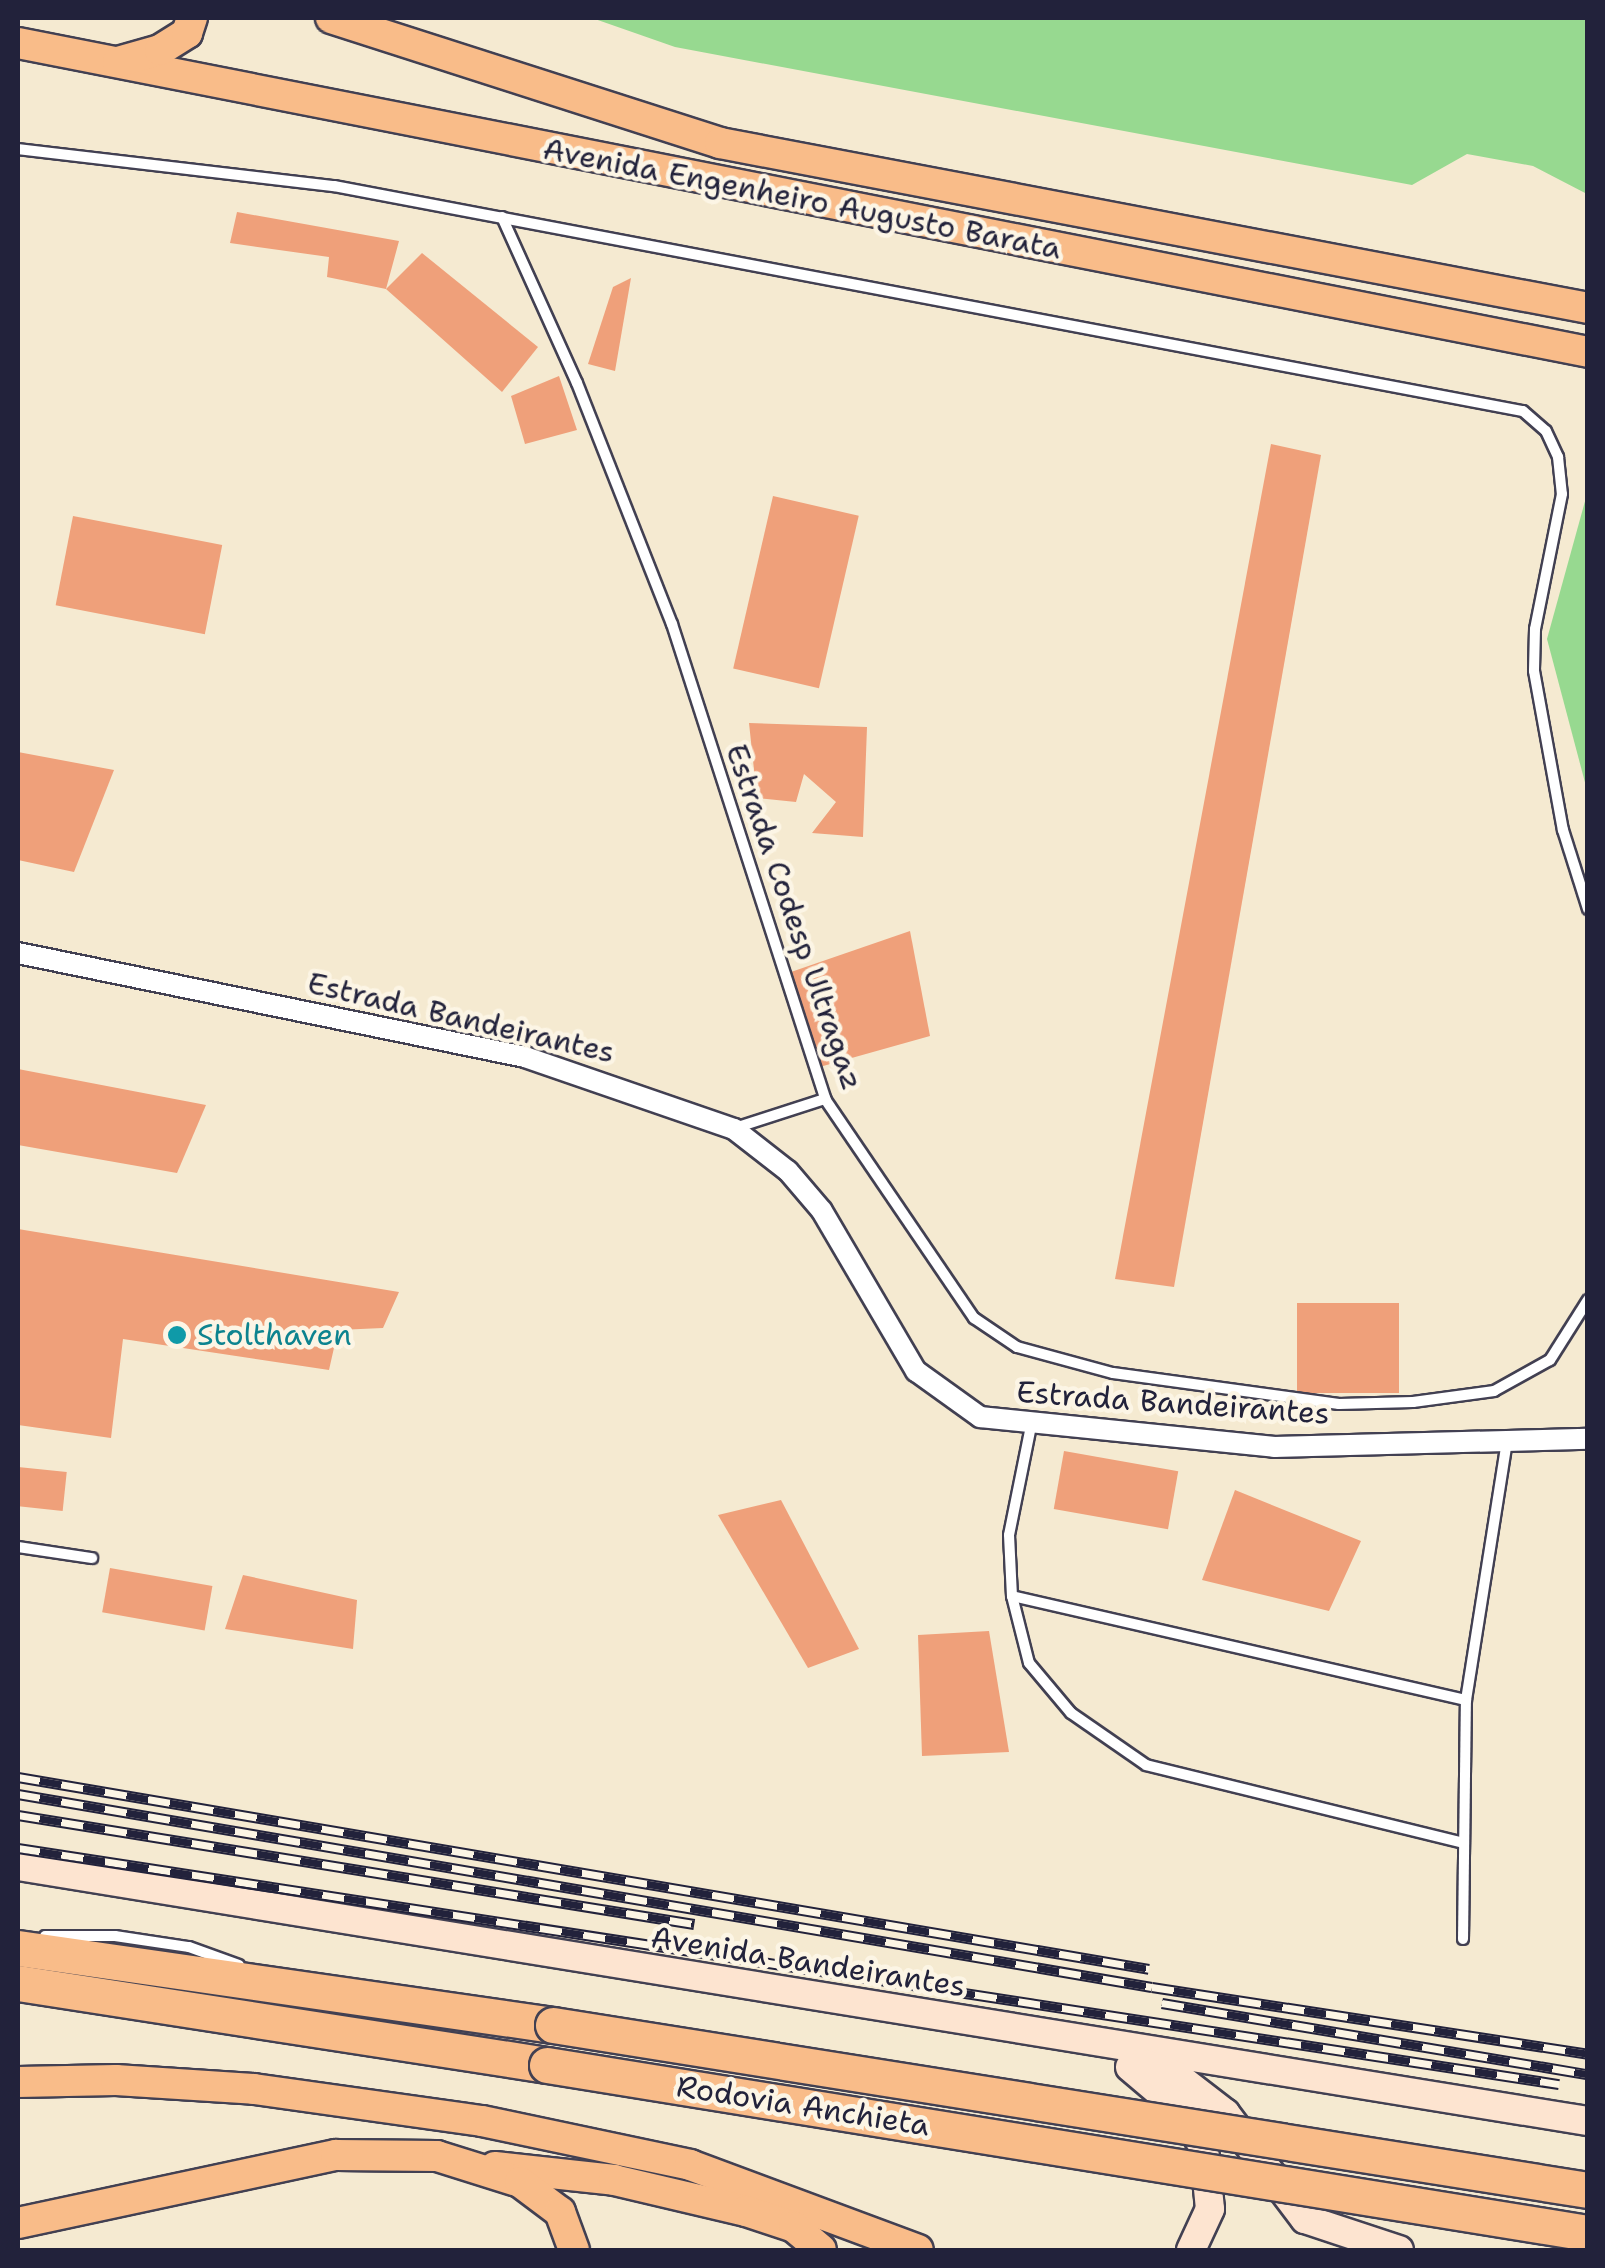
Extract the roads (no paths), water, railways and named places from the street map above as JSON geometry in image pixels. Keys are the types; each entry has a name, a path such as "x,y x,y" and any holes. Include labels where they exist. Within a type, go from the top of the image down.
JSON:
{"highway":[{"name":"Rodovia Anchieta","path":"18,1948 554,2025 1588,2190"},
{"name":"Rodovia Anchieta","path":"18,1983 1588,2232"}],"main road":[{"path":"110,64 160,50 186,33 192,18"},
{"name":"Avenida Engenheiro Augusto Barata","path":"331,18 720,143 1588,308"},
{"name":"Avenida Engenheiro Augusto Barata","path":"18,43 1588,352"},
{"name":"Avenida Bandeirantes","path":"18,1866 1092,2043 1588,2120"},
{"path":"1092,2043 1158,2088 1204,2148 1210,2209 1191,2250"},
{"path":"1092,2043 1201,2092 1225,2113 1305,2219 1399,2250"},
{"path":"27,2079 254,2089 482,2121 690,2165 918,2250"},
{"path":"18,2222 336,2155 437,2156 485,2166 539,2168 682,2195 794,2227 821,2250"},
{"path":"485,2166 560,2212 574,2250"}],"street":[{"name":"Estrada Bandeirantes","path":"18,953 525,1057 734,1129 788,1171 822,1211 916,1371 948,1400 980,1418 1030,1426 1274,1447 1588,1439"}],"lane":[{"path":"18,149 334,186 1523,411 1546,430 1558,457 1562,494 1535,629 1534,671 1562,830 1588,908"},
{"name":"Estrada Codesp Ultragaz","path":"502,217 577,384 672,624 825,1099 974,1318 1018,1348 1075,1363 1340,1404 1414,1402 1494,1390 1550,1360 1588,1300"},
{"path":"734,1129 825,1099"},
{"path":"1030,1426 1009,1534 1012,1596 1030,1663 1071,1713 1146,1765 1464,1843"},
{"path":"1463,1939 1466,1700 1507,1442"},
{"path":"18,1547 92,1558"},
{"path":"1012,1596 1466,1700"},
{"path":"18,1936 115,1936 189,1947 311,1990"}],"railway":[{"path":"18,1777 1149,1969"},
{"path":"18,1794 1152,1987 1588,2054"},
{"path":"18,1815 694,1924"},
{"path":"18,1848 1559,2084"},
{"path":"1162,2003 1588,2074"}],"place":[{"name":"Stolthaven","path":"177,1335"}]}
